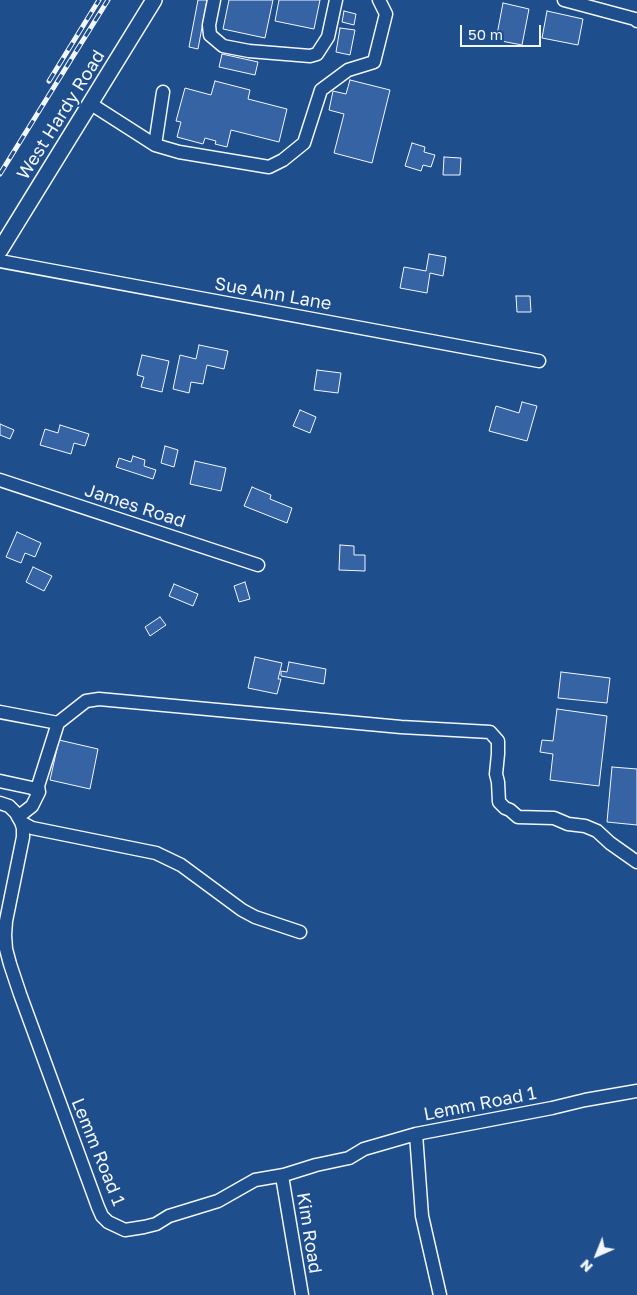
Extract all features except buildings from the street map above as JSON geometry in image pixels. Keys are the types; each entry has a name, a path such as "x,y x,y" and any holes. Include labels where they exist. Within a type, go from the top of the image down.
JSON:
{"main road":[{"name":"West Hardy Road","path":"0,250 154,0"}],"street":[{"path":"214,0 210,35 223,46 249,51 310,56 317,54 328,37 336,0"},
{"path":"90,104 154,145 179,152 269,167 283,160 304,143 321,90 348,70 374,62 386,14 379,0"},
{"path":"564,0 637,20"},
{"path":"154,145 163,92"},
{"name":"Sue Ann Lane","path":"0,261 540,361"},
{"name":"James Road","path":"0,480 258,566"},
{"path":"20,819 32,806 39,792 38,786 58,723 86,701 99,699 401,727 490,732 498,741 496,774 499,802 505,808 518,817 554,818 568,824 585,826 597,831 610,843 637,862"},
{"path":"0,712 58,723"},
{"path":"0,781 32,788 39,792"},
{"path":"0,803 9,806 20,819 32,828 156,853 181,865 249,914 300,932"},
{"name":"Lemm Road 1","path":"20,819 23,837 6,921 6,949 20,994 102,1216 108,1222 125,1230 156,1224 169,1216 218,1202 256,1180 282,1176 316,1165 349,1158 364,1149 416,1134 585,1100 637,1092"},
{"path":"416,1134 422,1216 440,1295"},
{"name":"Kim Road","path":"282,1176 302,1295"}],"railway":[{"path":"49,81 99,0"},
{"path":"0,174 108,0"}]}
